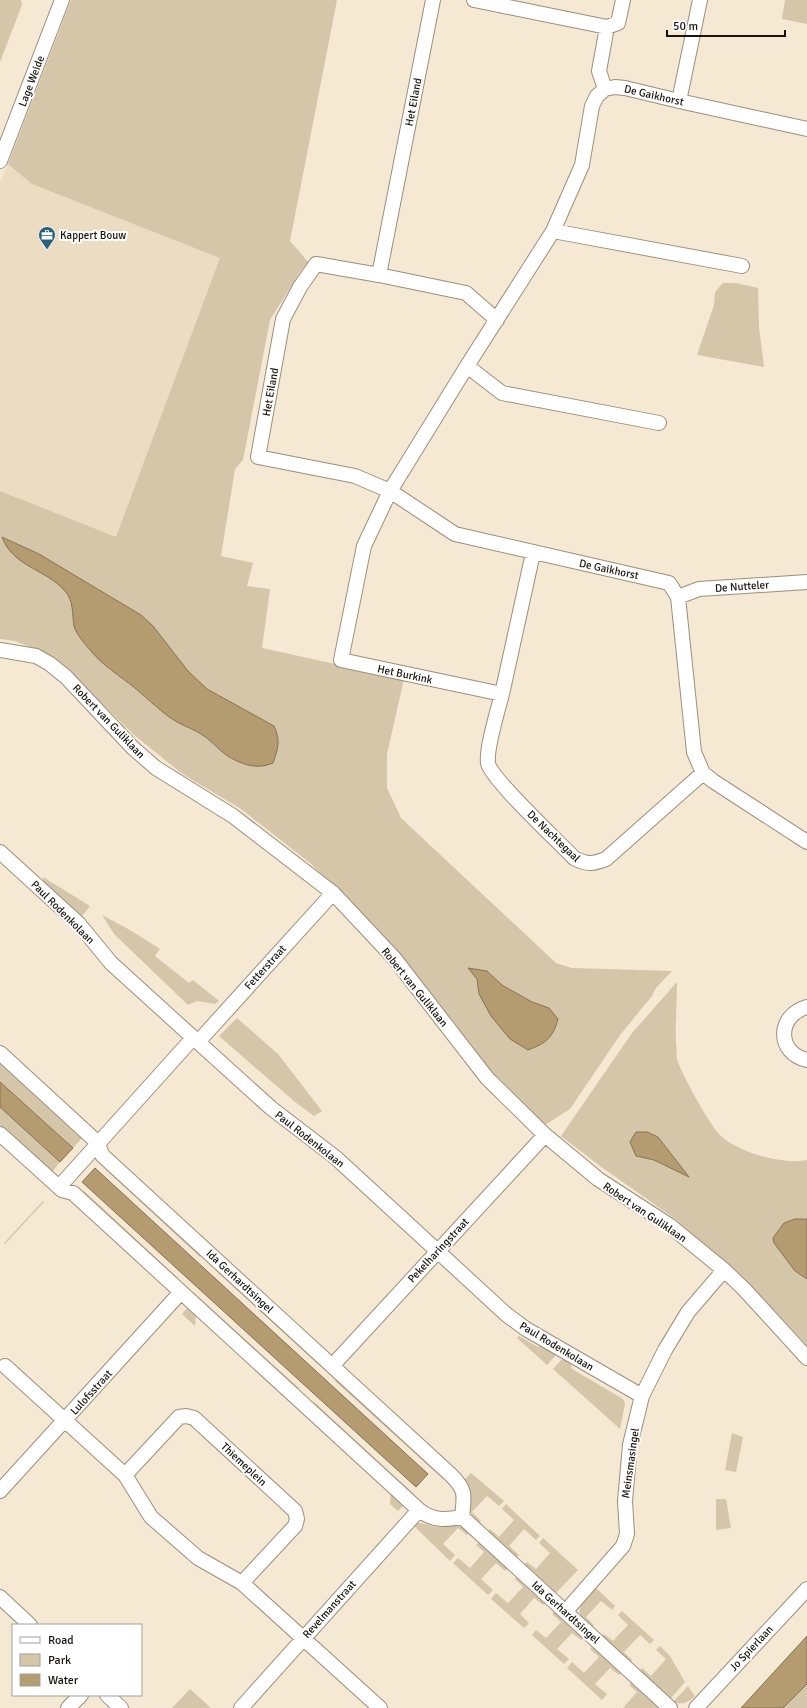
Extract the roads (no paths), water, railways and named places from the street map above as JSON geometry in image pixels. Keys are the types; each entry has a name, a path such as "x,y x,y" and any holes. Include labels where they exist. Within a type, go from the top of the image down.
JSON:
{"street":[{"name":"Lage Weide","path":"0,161 62,0"},
{"name":"Het Eiland","path":"379,275 433,0"},
{"path":"474,0 607,27 618,23 623,0"},
{"path":"679,101 700,0"},
{"path":"390,491 467,366 554,231 582,165 592,106 597,96 605,89 599,71 607,27"},
{"name":"De Gaikhorst","path":"605,89 615,87 626,88 807,129"},
{"path":"554,231 742,266"},
{"name":"Het Eiland","path":"390,491 355,476 258,457 283,319 300,287 316,264 466,293 497,320"},
{"path":"467,366 502,393 659,423"},
{"name":"De Gaikhorst","path":"390,491 454,534 533,553 657,579 669,583 678,597"},
{"name":"Het Burkink","path":"390,491 364,546 341,660 502,694"},
{"path":"502,694 533,553"},
{"name":"De Nutteler","path":"678,597 699,589 807,582"},
{"path":"678,597 694,752 703,773 807,842"},
{"name":"Robert van Guliklaan","path":"0,650 36,656 50,664 66,677 133,748 156,768 233,816 333,893 394,958 487,1078 545,1135 598,1179 669,1225 724,1270 744,1289 807,1358"},
{"name":"De Nachtegaal","path":"502,694 488,752 488,763 490,770 501,784 574,858 583,863 595,863 606,859 703,773"},
{"name":"Paul Rodenkolaan","path":"0,852 79,924 111,963 271,1108 335,1157 507,1315 526,1329 642,1396"},
{"name":"Fetterstraat","path":"59,1187 98,1143 333,893"},
{"path":"807,1007 799,1009 792,1014 786,1022 784,1031 788,1048 794,1055 807,1060"},
{"name":"Ida Gerhardtsingel","path":"0,1053 98,1143 102,1155 461,1485 464,1495 462,1517 670,1708"},
{"path":"0,1134 62,1190 73,1193 419,1510 428,1517 444,1520 462,1517"},
{"name":"Pekelharingstraat","path":"332,1366 545,1135"},
{"name":"Meinsmasingel","path":"566,1611 619,1551 625,1540 627,1534 625,1501 630,1451 642,1396 665,1350 688,1312 724,1270"},
{"name":"Lulofsstraat","path":"0,1491 181,1292"},
{"path":"5,1366 125,1475 151,1517 198,1558 242,1583 380,1708"},
{"name":"Thiemeplein","path":"125,1475 179,1417 186,1416 194,1418 295,1511 297,1519 295,1526 242,1583"},
{"name":"Revelmanstraat","path":"241,1708 419,1510"},
{"name":"Jo Spierlaan","path":"696,1708 807,1589"},
{"path":"0,1597 29,1624"},
{"path":"68,1708 80,1696"},
{"path":"108,1696 121,1708"}],"water":[{"path":"2,537 39,554 141,615 153,626 188,671 207,689 274,726 278,736 278,744 273,763 263,766 253,766 229,757 201,734 166,715 135,688 106,666 77,632 74,626 70,599 65,591 49,578 14,555 7,547"},
{"path":"468,968 487,971 502,985 532,1002 549,1008 558,1019 554,1031 548,1039 540,1045 528,1050 510,1039 491,1016 479,994 477,979"},
{"path":"0,1082 73,1148 60,1162 0,1107"},
{"path":"636,1132 647,1132 658,1137 689,1177 654,1160 636,1156 630,1142"},
{"path":"95,1168 428,1474 416,1487 82,1182"},
{"path":"795,1219 807,1219 807,1279 795,1271 774,1243 773,1238 784,1223"},
{"path":"807,1636 807,1684 783,1708 741,1708"}],"place":[{"name":"Kappert Bouw","path":"47,250"}]}
